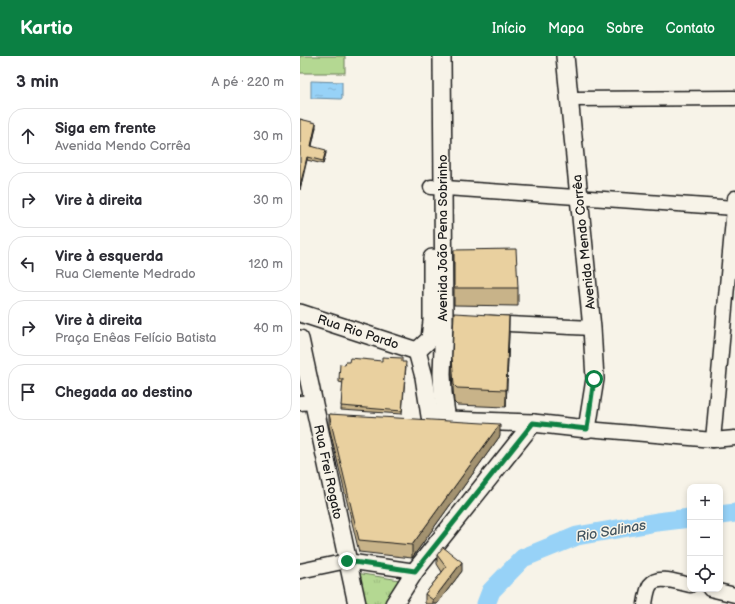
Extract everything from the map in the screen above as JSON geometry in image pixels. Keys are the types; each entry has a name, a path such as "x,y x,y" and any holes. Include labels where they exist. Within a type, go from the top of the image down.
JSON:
{"main road":[{"name":"Avenida João Pena Sobrinho","path":"430,56 445,321 442,374 447,420"},
{"name":"Avenida João Pena Sobrinho","path":"437,188 442,56"},
{"name":"Avenida Mendo Corrêa","path":"565,56 592,328 594,379 587,429"},
{"name":"Rua Rio Pardo","path":"300,313 417,351"},
{"name":"Avenida João Pena Sobrinho","path":"417,351 430,339 445,321"},
{"name":"Rua Frei Rogato","path":"300,339 307,403 357,604"},
{"path":"417,351 424,377 430,416 447,420 533,423 587,429"},
{"path":"426,392 442,374"},
{"path":"394,604 415,571 533,423"}],"street":[{"path":"569,99 735,98"},
{"path":"437,188 735,205 714,440"},
{"path":"475,322 592,328"},
{"path":"587,429 714,440 735,438"},
{"path":"300,571 347,561 415,571"},
{"path":"645,604 649,586 654,581 663,580 687,584"},
{"path":"722,592 735,595"}],"green space":[{"path":"300,56 345,56 345,73 300,73"},
{"path":"356,573 400,580 386,604 365,604"}],"water":[{"path":"311,81 342,82 342,99 311,98"}],"building":[{"path":"300,119 316,123 311,146 326,150 323,161 307,157 300,186"},
{"path":"516,249 518,288 454,288 454,250"},
{"path":"454,313 509,316 506,390 457,388 454,385 452,357"},
{"path":"382,357 402,358 402,362 406,362 402,411 341,406 343,379 339,379 340,364 345,365 346,362 349,362 350,358 382,361"},
{"path":"329,414 500,424 412,545 359,540"},
{"path":"443,547 462,562 433,600 425,594 446,567 437,555"}],"waterway":[{"name":"Rio Salinas","path":"723,515 735,513"},
{"name":"Rio Salinas","path":"486,604 491,591 523,558 577,536 687,518"}],"route":[{"path":"347,561 415,571 533,423 587,429 594,379"}]}
